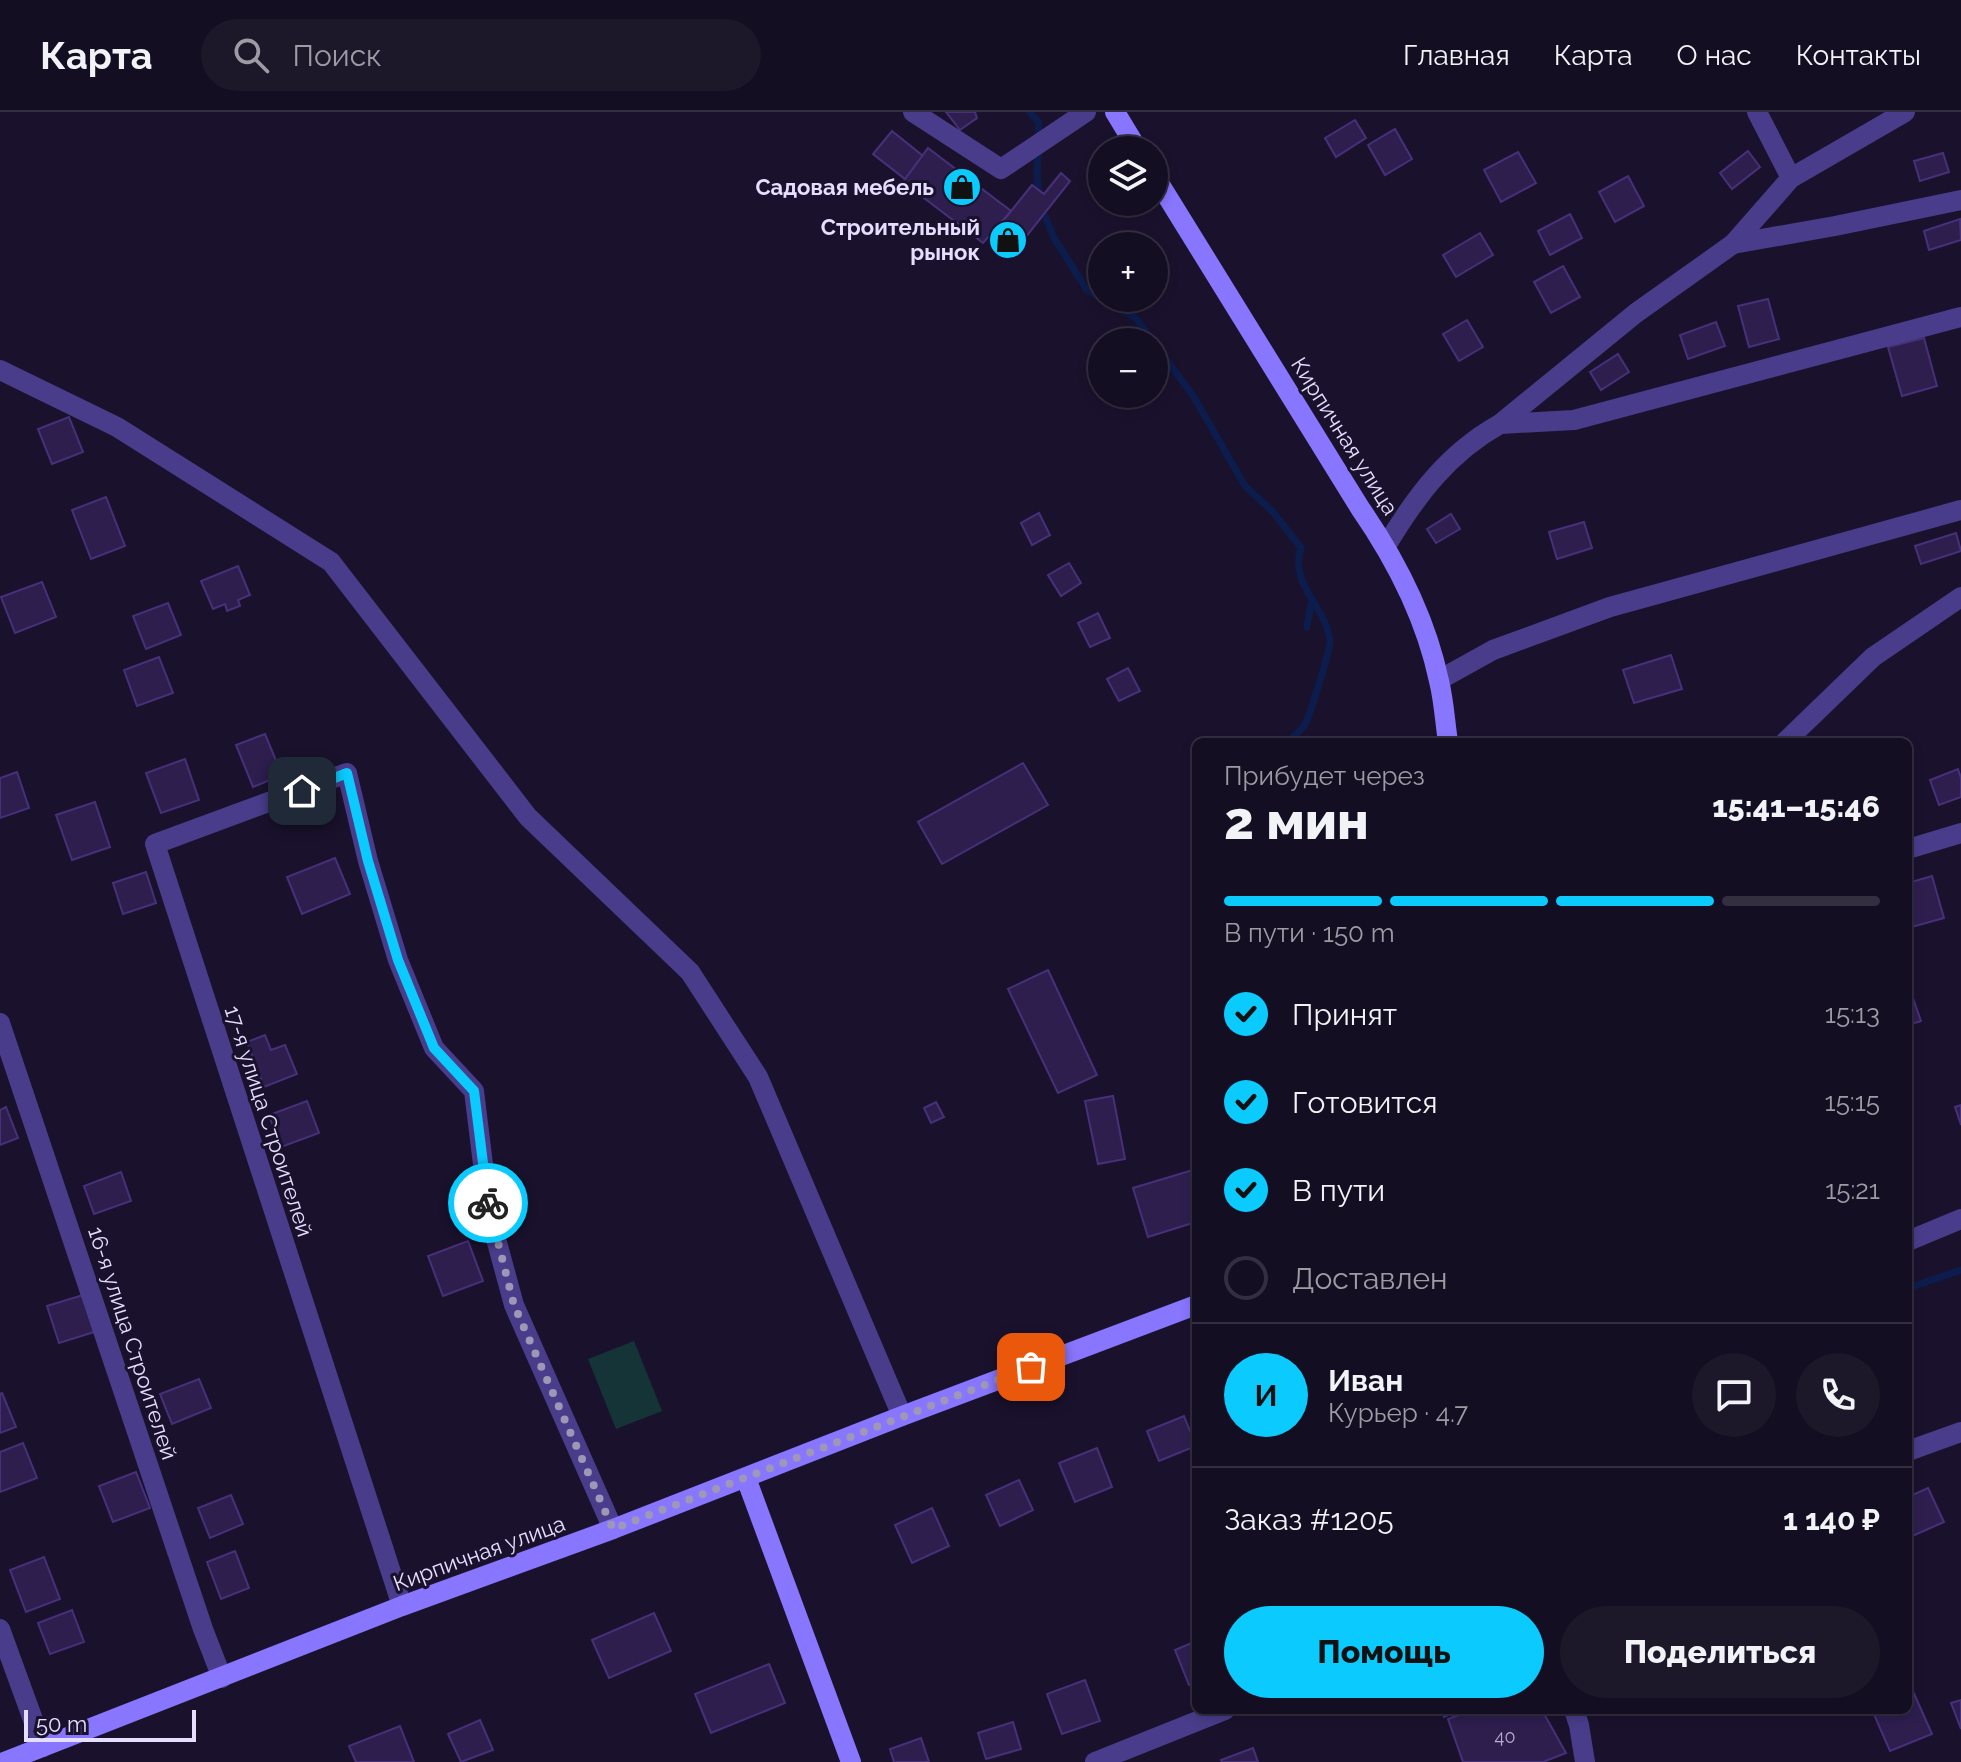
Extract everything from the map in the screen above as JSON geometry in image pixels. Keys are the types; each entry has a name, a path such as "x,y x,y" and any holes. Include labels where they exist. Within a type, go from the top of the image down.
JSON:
{"main road":[{"path":"1115,112 1130,136"},
{"name":"Кирпичная улица","path":"1168,198 1386,546 1415,606 1439,680 1447,738"},
{"name":"Кирпичная улица","path":"4,1762 402,1606 613,1529 1192,1307"},
{"path":"746,1478 851,1762"}],"street":[{"path":"913,112 1001,169 1086,112"},
{"path":"1757,112 1791,178"},
{"path":"1386,546 1411,504 1447,463 1636,313 1733,244 1791,178 1905,112"},
{"path":"1733,244 1961,200"},
{"path":"1500,424 1574,420 1961,317"},
{"path":"0,370 117,427 331,562 528,817 690,972 758,1077 902,1416"},
{"path":"1439,680 1493,650 1610,607 1961,510"},
{"path":"1789,738 1873,657 1961,597"},
{"name":"17-я улица Строителей","path":"402,1606 155,844 347,773 368,861 398,960 434,1048 474,1091 489,1213 514,1305 613,1529"},
{"path":"1912,848 1961,833"},
{"name":"16-я улица Строителей","path":"0,1023 222,1678"},
{"path":"1912,1239 1961,1219"},
{"path":"1912,1450 1961,1432"},
{"path":"0,1629 43,1747"},
{"path":"1095,1762 1215,1714"},
{"path":"1575,1714 1585,1762"}],"green space":[{"path":"634,1341 662,1411 616,1429 588,1359"}],"building":[{"path":"946,112 975,112 977,118 960,130"},
{"path":"1355,120 1366,138 1336,157 1325,138"},
{"path":"1395,129 1412,159 1385,175 1368,145"},
{"path":"892,131 923,156 905,179 873,154"},
{"path":"928,148 1011,211 983,243 903,182"},
{"path":"1748,151 1760,167 1732,189 1720,173"},
{"path":"1518,152 1536,183 1501,202 1484,170"},
{"path":"1943,153 1949,172 1920,181 1914,161"},
{"path":"1061,173 1070,181 1017,248 995,231 1032,185 1044,194"},
{"path":"1628,176 1644,206 1615,222 1599,192"},
{"path":"1570,214 1582,238 1550,255 1538,231"},
{"path":"1960,219 1961,240 1929,250 1924,231"},
{"path":"1480,233 1493,255 1456,277 1443,255"},
{"path":"1563,266 1580,297 1551,313 1534,282"},
{"path":"1768,299 1779,339 1749,347 1738,306"},
{"path":"1467,320 1483,347 1459,361 1443,334"},
{"path":"1716,322 1725,346 1688,359 1680,335"},
{"path":"1924,338 1937,386 1902,396 1888,347"},
{"path":"1618,354 1629,372 1601,390 1590,372"},
{"path":"69,417 83,452 52,464 38,429"},
{"path":"106,497 125,546 91,559 72,510"},
{"path":"1039,513 1050,535 1032,545 1021,523"},
{"path":"1451,514 1460,529 1436,543 1427,529"},
{"path":"1584,522 1592,548 1557,559 1549,532"},
{"path":"1956,533 1961,551 1921,564 1915,546"},
{"path":"1069,563 1081,583 1061,596 1048,575"},
{"path":"238,566 250,595 238,600 240,606 227,611 225,604 213,609 201,581"},
{"path":"42,582 56,617 15,633 1,597"},
{"path":"168,603 181,635 146,649 133,616"},
{"path":"1098,613 1110,638 1090,647 1078,623"},
{"path":"1671,655 1682,689 1634,703 1623,670"},
{"path":"159,657 173,693 137,706 124,670"},
{"path":"1128,668 1140,691 1119,701 1107,679"},
{"path":"265,734 282,775 253,787 236,745"},
{"path":"185,759 199,800 161,813 146,773"},
{"path":"1023,763 1048,805 942,864 918,822"},
{"path":"1958,769 1961,797 1939,805 1930,780"},
{"path":"17,772 29,808 0,818 0,778"},
{"path":"95,802 110,847 72,860 56,815"},
{"path":"335,858 350,894 302,914 287,877"},
{"path":"146,872 156,903 123,914 113,883"},
{"path":"1932,876 1944,918 1912,927 1912,882"},
{"path":"1048,970 1097,1075 1058,1093 1008,989"},
{"path":"1912,995 1921,1021 1912,1024"},
{"path":"265,1035 271,1050 285,1045 297,1074 264,1087 247,1042"},
{"path":"1113,1096 1125,1159 1098,1164 1085,1101"},
{"path":"307,1101 319,1133 281,1147 269,1115"},
{"path":"936,1102 944,1117 931,1123 924,1108"},
{"path":"1961,1105 1961,1125 1955,1107"},
{"path":"6,1107 18,1138 0,1145 0,1110"},
{"path":"1192,1170 1192,1223 1148,1237 1133,1188"},
{"path":"121,1172 131,1201 94,1214 84,1186"},
{"path":"468,1241 483,1281 443,1296 428,1256"},
{"path":"83,1295 94,1332 59,1343 47,1306"},
{"path":"199,1379 211,1408 172,1424 160,1394"},
{"path":"0,1394 16,1427 0,1433"},
{"path":"1184,1416 1192,1436 1192,1448 1159,1461 1147,1431"},
{"path":"23,1443 37,1478 0,1492 0,1452"},
{"path":"1097,1448 1112,1487 1075,1502 1059,1463"},
{"path":"136,1472 150,1508 113,1522 99,1486"},
{"path":"1019,1480 1033,1510 1000,1526 986,1495"},
{"path":"1928,1488 1944,1522 1912,1536 1912,1495"},
{"path":"231,1495 243,1524 210,1538 198,1508"},
{"path":"932,1508 949,1546 912,1563 895,1525"},
{"path":"235,1551 249,1588 221,1599 207,1562"},
{"path":"44,1557 60,1599 26,1612 10,1570"},
{"path":"72,1610 84,1642 50,1654 38,1623"},
{"path":"654,1613 671,1651 609,1678 592,1640"},
{"path":"1192,1643 1192,1684 1189,1685 1175,1650"},
{"path":"769,1664 785,1703 711,1733 695,1694"},
{"path":"1085,1680 1100,1721 1062,1734 1047,1694"},
{"path":"1912,1689 1932,1734 1890,1751 1874,1714 1912,1714"},
{"path":"1961,1700 1961,1729 1951,1703"},
{"path":"1461,1714 1544,1714 1566,1753 1543,1762 1463,1762 1448,1719"},
{"path":"480,1720 493,1750 461,1762 448,1734"},
{"path":"1013,1722 1021,1749 986,1759 978,1733"},
{"path":"400,1726 414,1762 356,1762 349,1746"},
{"path":"921,1738 929,1762 894,1762 890,1749"},
{"path":"1253,1748 1258,1762 1221,1760"}],"waterway":[{"path":"1030,112 1039,123 1037,175 1040,204 1054,238 1087,290 1136,318 1143,328"},
{"path":"1168,362 1194,397 1245,486 1273,512 1301,548 1300,573 1322,616 1330,640 1308,718 1292,738"},
{"path":"1307,627 1312,599"},
{"path":"1912,1287 1961,1270"}],"way so far":[{"path":"488,1203 514,1305 613,1529 1031,1367"}],"place":[{"name":"Садовая мебель","path":"962,187"},
{"name":"Строительный рынок","path":"1008,240"}],"route":[{"path":"302,791 347,773 368,861 398,960 434,1048 474,1091 488,1203"}]}
